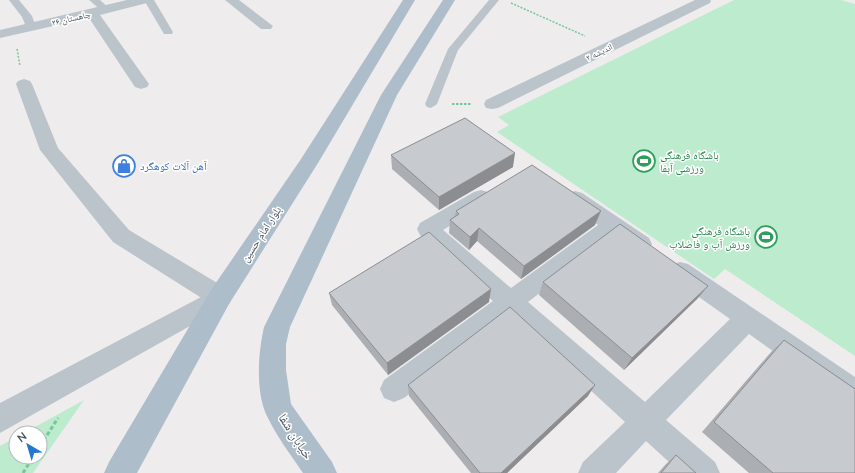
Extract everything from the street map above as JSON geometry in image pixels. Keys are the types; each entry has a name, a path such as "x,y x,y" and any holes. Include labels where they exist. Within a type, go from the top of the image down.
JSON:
{"main road":[{"name":"بلوار امام حسین","path":"120,473 220,297 308,163 409,0"},
{"name":"خیابان شفا","path":"321,473 278,409 272,370 273,344 277,327 389,95 448,0"}],"street":[{"name":"چاهستان ۲۶","path":"7,33 98,8 142,0"},
{"path":"231,0 266,26"},
{"name":"اندیشه ۲","path":"492,104 705,0"},
{"path":"98,8 141,84"},
{"path":"0,419 220,297 121,236 49,150 24,84"},
{"path":"556,185 855,393"},
{"path":"499,187 428,229 704,473"},
{"path":"394,390 613,225"},
{"path":"594,473 748,318"}],"lane":[{"path":"14,0 27,16 31,27"},
{"path":"149,0 168,32"},
{"path":"431,104 454,49 494,0"}],"path":[{"path":"510,3 610,46"},
{"path":"7,33 24,84"},
{"path":"431,104 492,104"}],"green space":[{"name":"باشگاه فرهنگی ورزش آب و فاضلاب","path":"734,0 841,0 855,4 855,356 725,269 714,279 497,132 509,125 498,117"},
{"path":"84,400 48,452 48,425 39,425"},
{"path":"8,442 8,465 39,465 33,473 0,473 0,446"}],"building":[{"path":"465,118 515,153 439,197 391,155"},
{"path":"532,165 601,211 524,266 479,228 470,237 450,220 459,214 456,211"},
{"path":"620,224 708,286 632,358 543,282"},
{"path":"429,232 491,289 387,363 329,293"},
{"path":"510,307 595,385 501,473 480,473 408,385"},
{"path":"784,340 855,389 855,473 773,473 714,422"},
{"path":"676,455 696,473 661,473"}],"place":[{"name":"باشگاه فرهنگی ورزشی آبفا","path":"644,161"},
{"name":"آهن آلات کوهگرد","path":"124,166"},
{"name":"باشگاه فرهنگی ورزش آب و فاضلاب","path":"766,237"}]}
